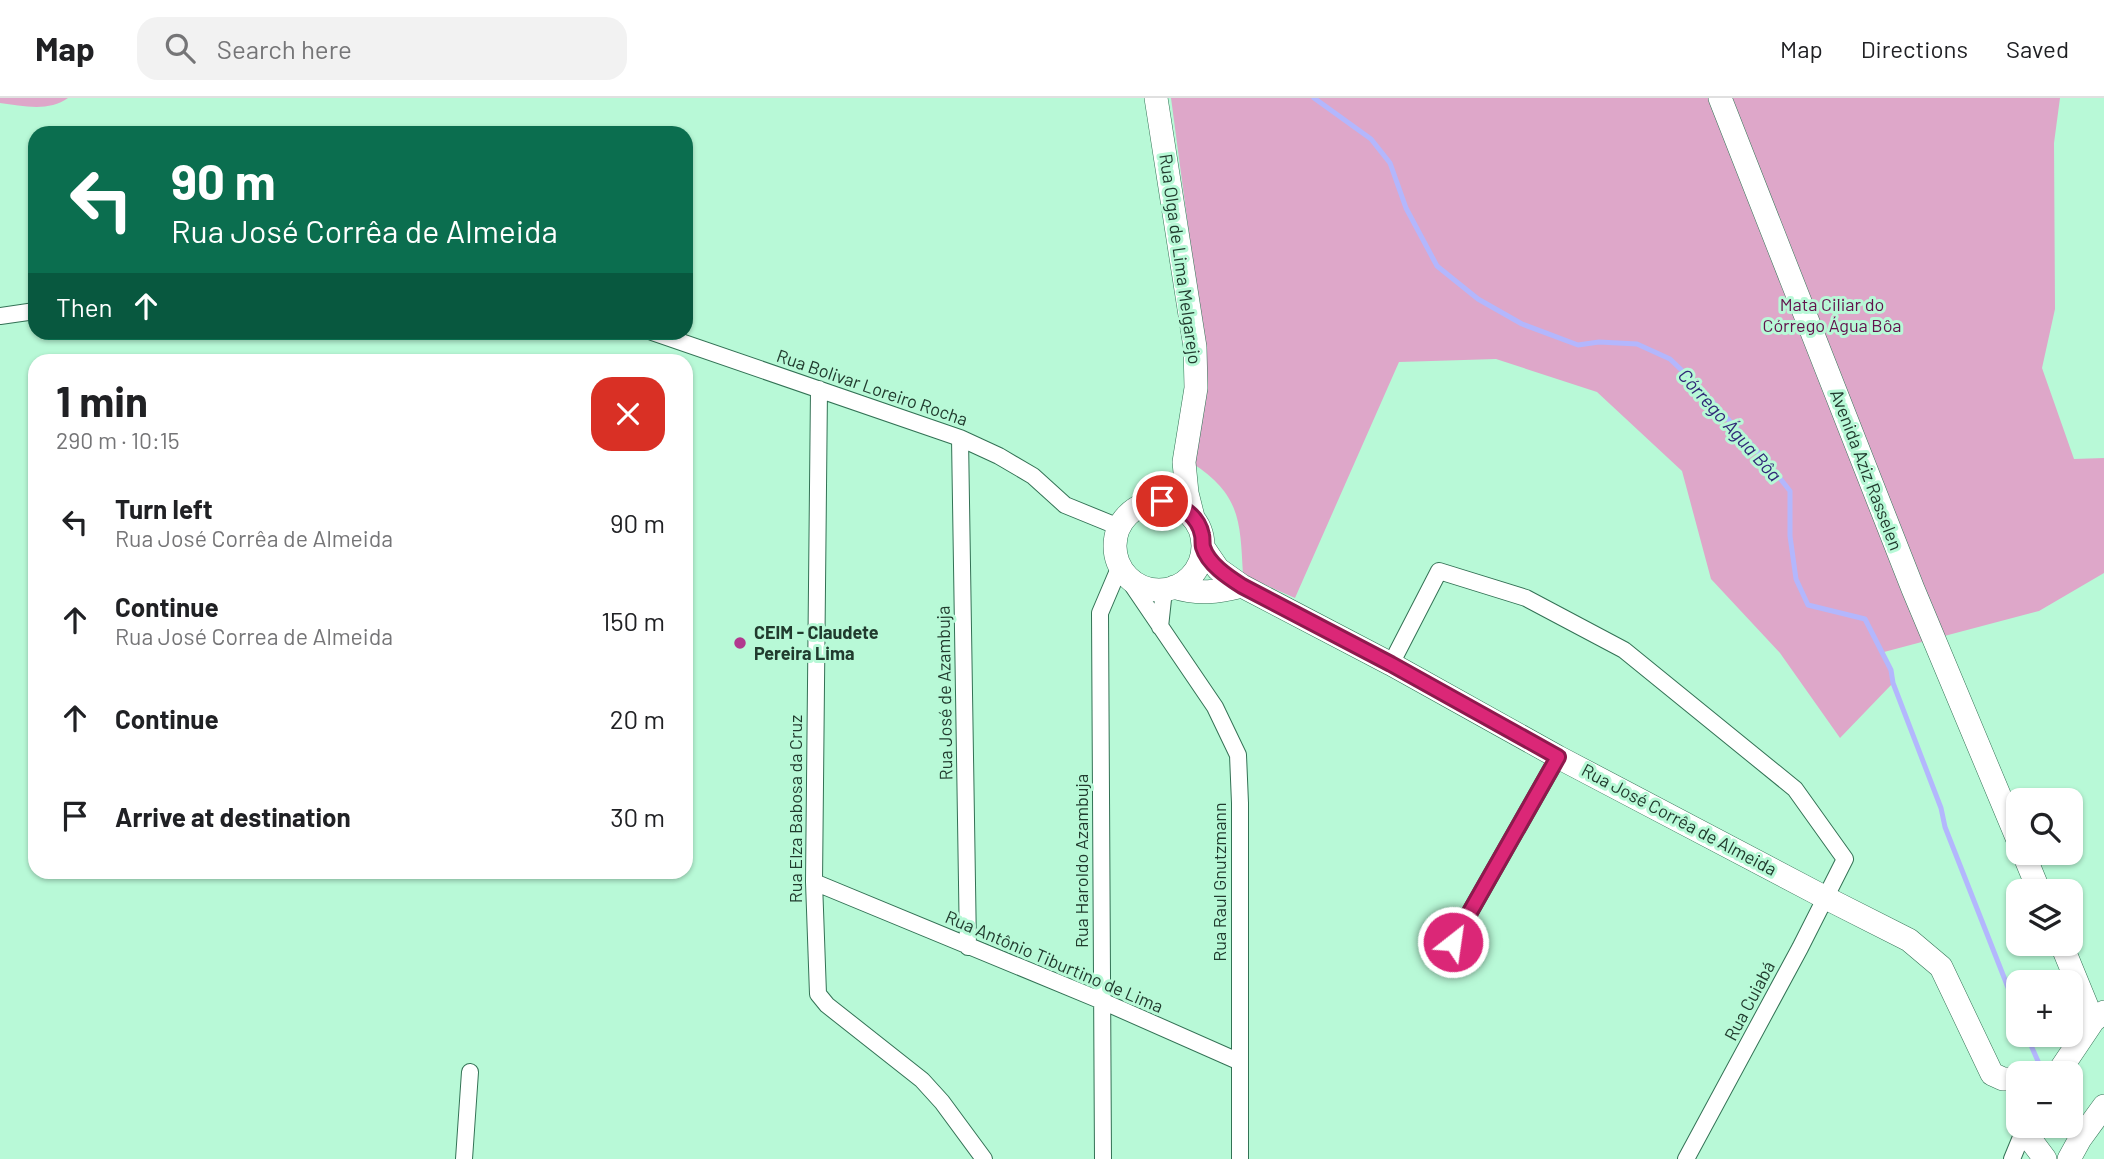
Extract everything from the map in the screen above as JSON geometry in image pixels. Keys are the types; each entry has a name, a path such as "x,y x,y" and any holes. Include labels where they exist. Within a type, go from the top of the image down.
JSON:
{"street":[{"name":"Rua Olga de Lima Melgarejo","path":"1156,98 1195,347 1196,388 1184,462 1193,517"},
{"name":"Avenida Aziz Rasselen","path":"1720,98 1913,589 2006,811"},
{"path":"0,316 28,312"},
{"name":"Rua Bolivar Loreiro Rocha","path":"675,340 960,439 999,456 1033,476 1065,505 1119,527"},
{"name":"Rua Elza Babosa da Cruz","path":"819,389 814,882 818,994 922,1080 984,1159"},
{"name":"Rua José de Azambuja","path":"960,439 968,947"},
{"path":"1150,502 1184,462"},
{"path":"1169,588 1186,581 1195,572 1201,560 1203,536 1193,517 1174,504 1150,502 1137,507 1119,527 1115,547 1122,569 1142,587 1202,593 1220,592 1242,586"},
{"name":"Rua José Corrêa de Almeida","path":"1203,547 1218,569 1242,586 1391,664 1558,757 1909,940 1941,967 1987,1067 1992,1074 2006,1079"},
{"name":"Rua Raul Gnutzmann","path":"1122,569 1215,707 1238,755 1240,1159"},
{"name":"Rua Haroldo Azambuja","path":"1103,1159 1100,613 1122,569"},
{"name":"Rua Cuiabá","path":"1391,664 1439,571 1526,598 1624,650 1795,789 1845,859 1686,1159"},
{"path":"1160,627 1169,588"},
{"path":"1453,942 1558,757"},
{"name":"Rua Antônio Tiburtino de Lima","path":"814,882 1102,1001 1240,1062"},
{"path":"2064,1061 2099,1016 2068,956"},
{"path":"464,1159 470,1072"},
{"path":"2069,1159 2104,1106"},
{"path":"2012,1159 2021,1138"},
{"path":"2031,1138 2045,1159"}],"green space":[{"path":"0,98 68,98 53,105 36,107 0,103"},
{"name":"Mata Ciliar do Córrego Água Bôa","path":"1171,98 2060,98 2054,143 2055,309 2042,368 2074,459 2104,458 2104,573 2039,611 1884,652 1893,683 1840,738 1780,653 1711,579 1682,471 1597,392 1496,359 1399,362 1295,598 1243,575 1241,539 1235,511 1220,486 1192,463 1196,286"}],"waterway":[{"name":"Córrego Água Bôa","path":"1314,98 1371,139 1390,163 1406,208 1437,266 1478,299 1522,324 1578,345 1599,342 1637,344 1670,359 1768,463 1790,491 1790,536 1796,579 1808,605 1865,619 1891,670 1893,683 1941,808 1945,827 2006,982"},
{"name":"Córrego Água Bôa","path":"2032,1047 2038,1061"}],"place":[{"name":"CEIM - Claudete Pereira Lima","path":"740,643"}],"route":[{"path":"1162,501 1184,509 1193,517 1203,536 1203,547 1218,569 1242,586 1391,664 1558,757 1453,942"}]}
